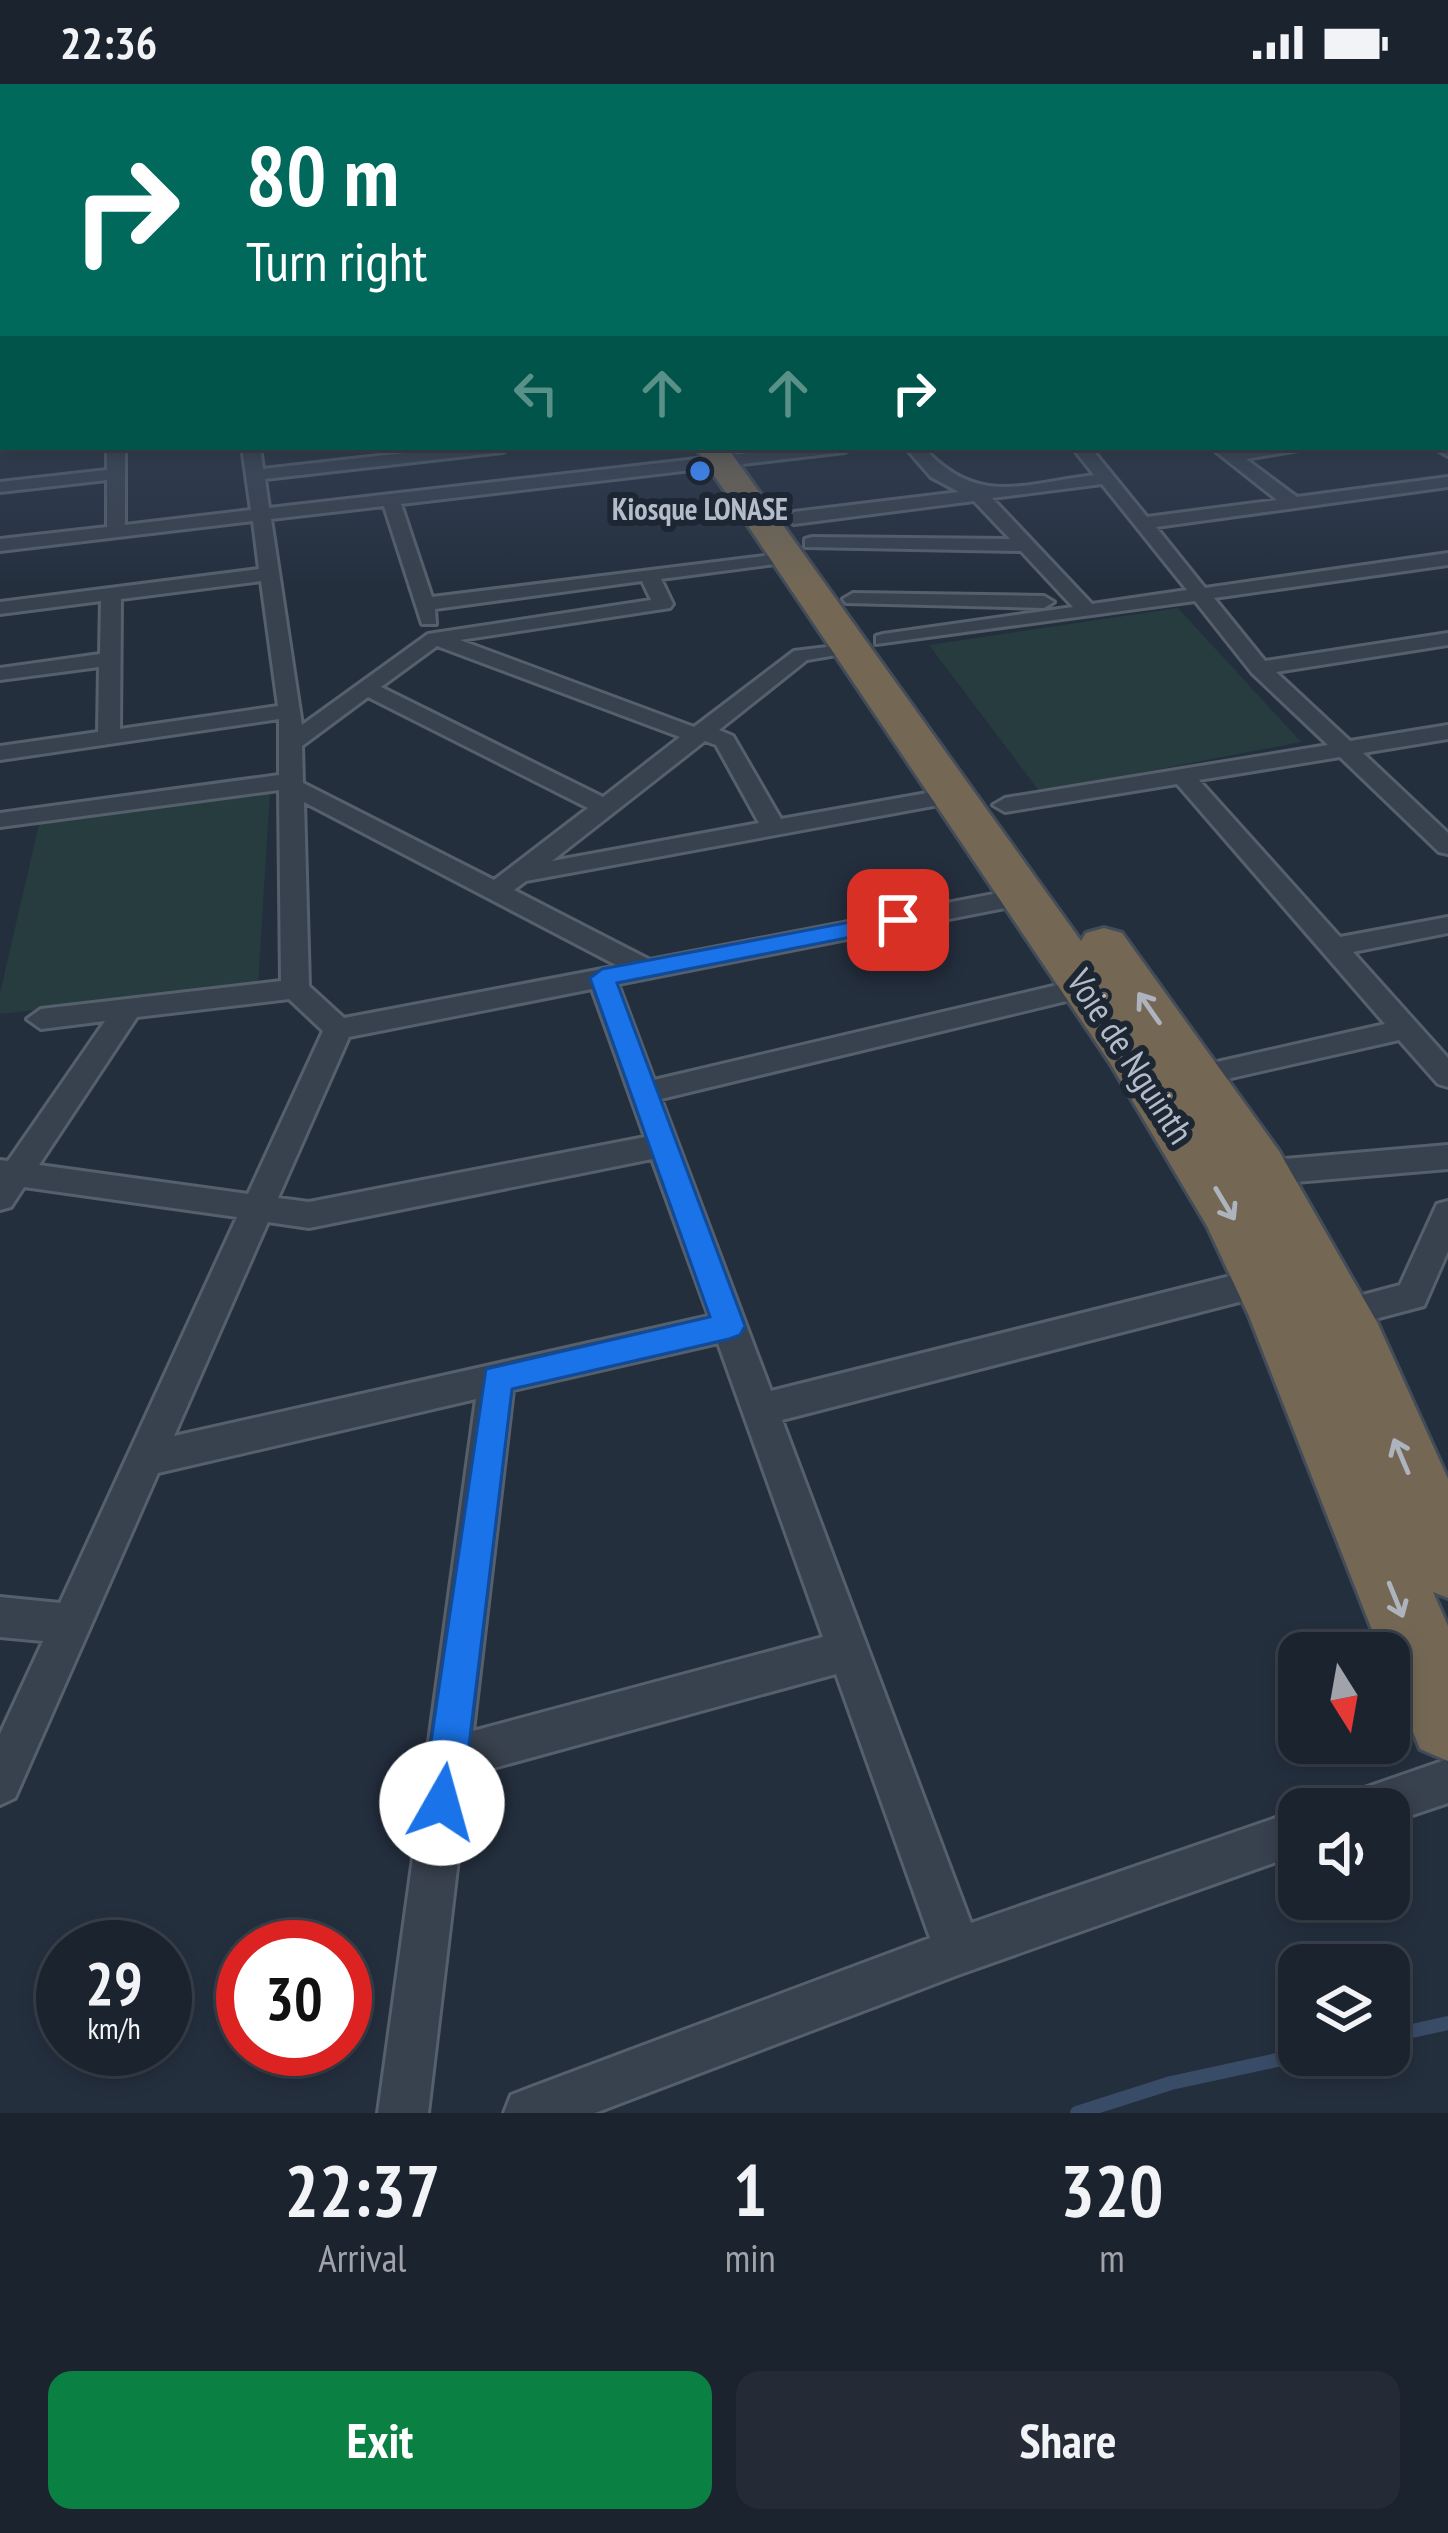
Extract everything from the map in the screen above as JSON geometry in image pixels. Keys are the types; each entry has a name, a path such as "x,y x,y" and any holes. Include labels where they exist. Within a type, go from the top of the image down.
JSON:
{"highway":[{"name":"Voie de Nguinth","path":"731,453 799,539 980,800 1196,1076 1261,1173 1341,1314 1341,1386 1371,1539 1448,1721"},
{"name":"Voie de Nguinth","path":"980,800 1025,896 1183,1133 1266,1281 1341,1386 1445,1550"}],"street":[{"path":"116,450 116,532"},
{"path":"251,450 290,711 295,989 338,1028"},
{"path":"255,475 381,454 451,450"},
{"path":"2,550 731,453 788,450"},
{"path":"917,450 937,473 979,495 1084,607"},
{"path":"1084,450 1260,668 1448,848"},
{"path":"1226,452 1258,450"},
{"path":"1226,452 1293,502"},
{"path":"0,487 116,474"},
{"path":"424,604 649,575 979,495 1109,478"},
{"path":"1144,523 1448,482"},
{"path":"0,508 29,484"},
{"path":"392,500 435,638"},
{"path":"799,539 1026,544"},
{"path":"505,884 801,655 863,629 1202,595 1448,559"},
{"path":"0,608 269,574"},
{"path":"291,743 435,638 663,604 649,575"},
{"path":"110,737 111,594"},
{"path":"863,629 1084,607"},
{"path":"435,638 725,741 774,828"},
{"path":"1260,668 1445,643"},
{"path":"0,674 110,659"},
{"path":"366,688 604,807"},
{"path":"0,753 290,711"},
{"path":"505,884 774,828 1183,776 1448,732"},
{"path":"1183,776 1448,1077"},
{"path":"0,820 291,784 505,884 646,969"},
{"path":"1414,815 1448,808"},
{"path":"338,1028 1025,896"},
{"path":"1334,947 1448,925"},
{"path":"602,978 958,1952"},
{"path":"644,1093 1087,987"},
{"path":"41,1019 295,989"},
{"path":"129,1008 5,1181 309,1215 663,1145"},
{"path":"0,1784 338,1028"},
{"path":"1196,1076 1406,1029"},
{"path":"1261,1173 1448,1157"},
{"path":"1341,1314 1412,1296 1448,1214"},
{"path":"760,1410 1266,1281"},
{"path":"146,1459 729,1326"},
{"path":"403,2113 497,1379"},
{"path":"1371,1539 1445,1550"},
{"path":"0,1617 72,1624"},
{"path":"448,1759 848,1650"},
{"path":"1410,1793 1448,1780"},
{"path":"529,2113 958,1952 1278,1839"}],"green space":[{"path":"1178,608 1301,742 1040,792 929,645"},
{"path":"270,790 258,985 0,1014 0,993 40,820"}],"waterway":[{"path":"1410,2031 1448,2023"},
{"path":"1077,2113 1171,2083 1278,2060"}],"place":[{"name":"Kiosque LONASE","path":"700,471"}],"route":[{"path":"442,1803 497,1379 729,1326 602,978 898,920"}]}
